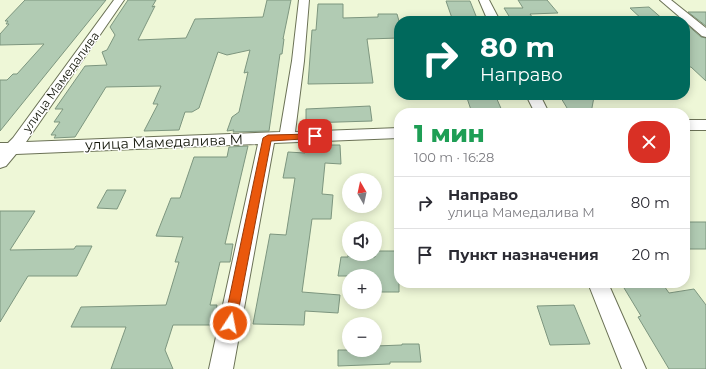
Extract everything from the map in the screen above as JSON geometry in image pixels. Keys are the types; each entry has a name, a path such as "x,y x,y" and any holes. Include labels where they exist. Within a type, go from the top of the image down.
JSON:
{"street":[{"name":"улица Мамедалива","path":"0,162 5,149 31,123 119,0"},
{"path":"287,137 304,0"},
{"path":"484,0 492,16"},
{"path":"665,0 684,16"},
{"path":"690,21 706,34"},
{"path":"690,125 706,125"},
{"name":"улица Мамедалива М","path":"5,149 394,133"},
{"path":"221,369 268,138"},
{"path":"600,288 634,369"}],"building":[{"path":"25,0 106,0 0,131 0,80 7,80 13,74 17,74 44,44 0,45 0,34 9,24 6,24 8,21 5,21"},
{"path":"128,0 156,0 152,7 155,6 138,40 186,38 195,19 263,17 267,0 291,0 283,39 282,54 280,54 269,131 227,131 232,117 239,112 248,72 244,73 250,50 227,55 218,52 199,108 192,112 185,112 179,130 144,131 158,104 153,104 161,86 106,87 75,137 54,138 56,135 51,135 60,122 54,122 63,109 55,109 85,66 107,65 102,52 107,50 115,35 110,27"},
{"path":"518,0 547,0 558,13 530,14 531,16 509,16 504,8 523,8"},
{"path":"446,1 470,1 476,16 451,16"},
{"path":"318,4 343,4 343,18 378,17 378,14 397,14 398,16 394,16 394,38 367,39 373,83 308,84 312,30 316,30"},
{"path":"649,7 659,16 639,16 630,8"},
{"path":"688,12 706,12 706,26"},
{"path":"690,27 701,37 706,38 706,81 691,67"},
{"path":"468,100 497,100 501,108 470,108"},
{"path":"562,100 593,100 592,108 567,108"},
{"path":"370,106 372,121 306,123 306,109"},
{"path":"305,145 340,145 341,164 325,163 322,194 333,195 331,219 312,219 302,292 340,295 338,313 305,311 304,325 253,324 270,234 286,235 295,178 283,178 288,152 305,153"},
{"path":"248,146 225,244 233,244 230,262 220,262 210,305 217,305 213,325 173,325 165,350 173,369 111,369 126,327 71,327 81,307 166,305 179,262 175,262 183,237 156,236 171,198 180,198 194,157 227,157 229,147"},
{"path":"107,190 126,190 117,209 97,208"},
{"path":"0,211 35,211 10,250 74,249 76,246 92,246 77,276 28,276 0,322"},
{"path":"690,222 706,222 706,249 690,249"},
{"path":"382,251 394,251 394,288 399,288 399,292 382,292 382,269 342,269 342,276 338,276 341,257 342,261 382,261"},
{"path":"624,288 666,288 669,293 694,289 706,305 706,369 669,369 638,317 641,316"},
{"path":"574,305 590,344 550,345 537,306"},
{"path":"419,344 421,362 390,362 390,364 338,366 338,350 342,350 342,357 382,357 382,346"}],"route":[{"path":"230,323 268,138 315,136"}]}
